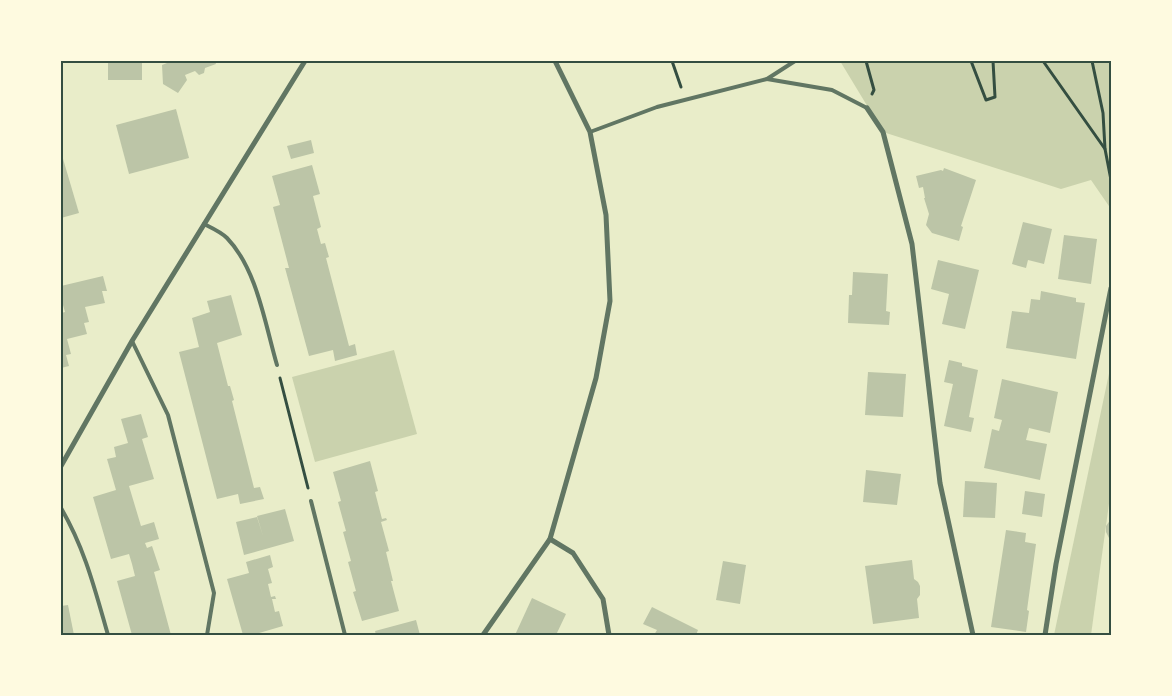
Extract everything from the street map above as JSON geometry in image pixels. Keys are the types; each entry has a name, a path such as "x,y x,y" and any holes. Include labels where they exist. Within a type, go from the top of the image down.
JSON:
{"street":[{"path":"61,466 132,340 305,61"},
{"path":"483,635 550,539 596,378 610,301 606,215 590,132 555,61"},
{"path":"867,108 883,132 912,244 940,483 973,635"},
{"path":"1045,635 1056,564 1111,288"},
{"path":"550,539 574,553 602,599 609,635"}],"lane":[{"path":"590,132 657,107 767,79 795,61"},
{"path":"767,79 832,90 867,108"},
{"path":"204,224 226,236 241,254 248,267 277,365"},
{"path":"132,340 168,415 214,593 207,635"},
{"path":"311,501 345,635"},
{"path":"61,508 75,532 88,565 108,635"}],"path":[{"path":"672,61 686,99"},
{"path":"866,61 874,90 867,108"},
{"path":"971,61 986,100 995,97 993,61"},
{"path":"1092,61 1103,113 1105,149 1111,180"},
{"path":"1044,62 1105,149"},
{"path":"277,365 311,501"}],"green space":[{"path":"840,61 1111,61 1111,209 1091,180 1061,189 883,132"},
{"path":"394,350 417,434 315,462 292,377"},
{"path":"1111,364 1111,489 1091,635 1054,635"}],"building":[{"path":"108,61 142,61 142,80 108,80"},
{"path":"172,61 215,61 216,64 205,68 204,73 199,75 195,71 185,75 187,80 178,93 163,84 162,65"},
{"path":"176,109 189,158 129,174 116,125"},
{"path":"311,140 314,153 291,159 287,146"},
{"path":"61,152 79,213 61,218"},
{"path":"312,165 320,194 313,196 321,227 317,229 321,244 325,243 329,257 326,258 349,346 355,344 357,355 335,361 333,350 309,356 285,268 289,268 273,207 280,205 272,176"},
{"path":"944,168 976,180 961,226 963,227 959,241 932,233 926,225 929,214 923,187 919,188 916,176 943,171"},
{"path":"1023,222 1052,229 1044,264 1028,260 1026,268 1012,264"},
{"path":"1064,235 1097,239 1091,284 1058,279"},
{"path":"938,260 979,270 965,329 942,324 949,294 931,289"},
{"path":"853,272 888,274 886,311 890,312 889,325 848,323 849,295 852,295"},
{"path":"103,276 107,291 102,291 105,303 85,307 89,322 84,323 87,334 67,339 71,354 66,355 69,366 61,368 61,313 65,312 61,298 61,286"},
{"path":"1041,291 1076,298 1076,302 1085,303 1076,359 1006,348 1012,311 1029,313 1031,299 1040,300"},
{"path":"231,295 242,335 217,343 228,386 230,386 234,400 232,401 254,488 260,487 264,499 240,504 238,494 217,499 179,352 199,347 192,318 210,312 207,301"},
{"path":"949,360 978,370 969,417 974,418 971,432 944,426 953,384 944,382"},
{"path":"868,372 906,374 903,417 865,415"},
{"path":"1002,379 1058,392 1050,433 1029,428 1026,440 1047,444 1040,480 984,468 992,429 999,431 1002,420 994,418"},
{"path":"141,414 148,437 142,439 154,479 129,486 141,526 154,522 159,539 145,543 147,548 152,546 160,570 154,572 171,635 132,635 117,581 135,576 132,564 129,554 111,559 93,497 116,490 107,459 116,457 114,447 128,443 121,419"},
{"path":"370,461 378,491 375,492 382,519 386,518 387,520 381,522 389,551 386,552 399,611 362,621 353,592 356,591 348,562 351,561 343,532 346,531 338,502 341,501 333,472"},
{"path":"866,470 901,474 897,505 863,502"},
{"path":"965,481 997,483 995,518 963,517"},
{"path":"1025,491 1045,494 1042,517 1022,514"},
{"path":"285,509 294,541 244,555 236,522 257,517 263,536 257,516"},
{"path":"1111,519 1111,542 1106,532 1106,526"},
{"path":"1006,530 1026,533 1025,542 1036,544 1026,632 991,627"},
{"path":"270,555 273,567 268,569 272,583 268,584 271,597 275,596 276,599 272,599 275,612 279,611 283,626 252,635 243,635 227,579 249,573 246,562"},
{"path":"912,560 914,579 920,586 920,595 917,599 919,618 873,624 865,566"},
{"path":"723,561 746,565 740,604 716,600"},
{"path":"532,598 566,614 556,635 515,635"},
{"path":"68,605 74,635 61,635 61,606"},
{"path":"652,607 698,630 696,635 654,635 657,630 643,624"},
{"path":"416,620 420,635 376,635 375,631"}]}
